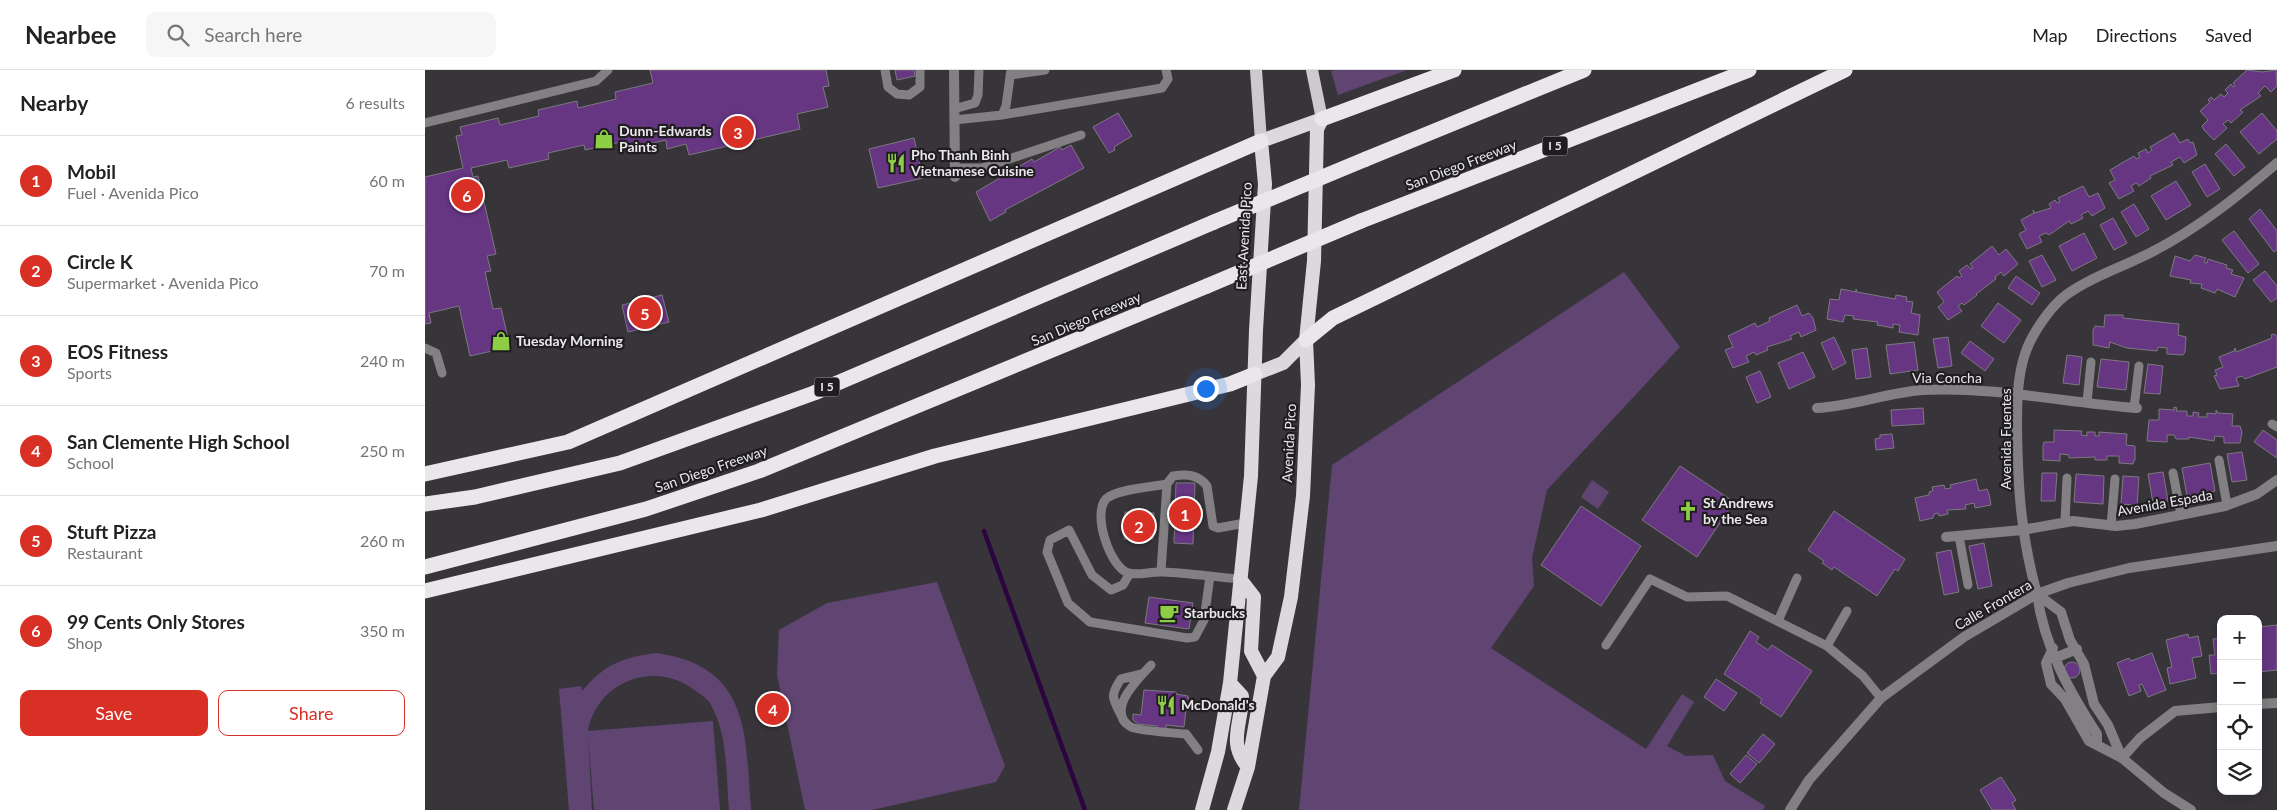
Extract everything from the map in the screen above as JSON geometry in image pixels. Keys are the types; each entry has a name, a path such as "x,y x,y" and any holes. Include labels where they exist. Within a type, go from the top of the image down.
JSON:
{"highway":[{"path":"425,474 568,442 1261,141 1454,70"},
{"name":"I 5","path":"425,504 475,496 629,459 814,393 1214,222 1584,70"},
{"name":"San Diego Freeway","path":"425,567 646,509 759,471 1361,221 1749,70"},
{"path":"425,591 761,510 935,456 1230,384 1283,363 1306,340 1333,318 1845,70"},
{"name":"Avenida Pico","path":"1235,810 1248,767 1264,676 1279,657 1292,588 1303,496 1307,385 1306,340 1314,261 1317,129 1322,119"},
{"name":"East Avenida Pico","path":"1255,374 1255,330 1265,184 1261,141"},
{"path":"1202,810 1218,752 1230,683 1251,476 1255,374"},
{"path":"1240,579 1254,597 1251,650 1264,676"},
{"path":"1230,683 1242,696 1242,707 1235,737 1239,758 1248,767"}],"main road":[{"name":"East Avenida Pico","path":"1256,70 1261,141"},
{"name":"Avenida Pico","path":"1312,70 1322,119"}],"street":[{"path":"954,70 955,173"},
{"name":"Avenida Fuentes","path":"2097,744 2097,734 2072,690 2064,680 2041,622 2037,594 2022,530 2018,463 2017,393 2025,353 2046,316 2064,296 2086,282 2151,253 2223,209 2277,163"},
{"name":"Via Concha","path":"1817,408 1843,407 1883,395 1921,390 2017,393 2136,408"},
{"name":"Avenida Espada","path":"1946,537 2022,530 2065,522 2111,526 2135,524 2227,505 2257,494 2277,480"},
{"name":"Calle Frontera","path":"1790,810 1809,780 1881,698 1964,637 2037,594 2068,583 2129,568 2277,546"},
{"path":"2037,594 2061,612 2070,640 2077,649 2089,682 2094,704 2108,725 2122,758"},
{"path":"2077,649 2054,653 2046,663 2051,684 2065,699 2089,741 2122,758 2164,793 2191,810"},
{"path":"2065,699 2072,690 2089,682"},
{"path":"2262,704 2277,703"},
{"path":"2122,758 2140,738 2175,711 2217,707"}],"lane":[{"path":"425,123 595,81 609,70"},
{"path":"885,70 888,88 897,94 909,95 920,87 920,70"},
{"path":"954,109 975,104 978,95 979,70"},
{"path":"1002,114 1011,73 1045,70"},
{"path":"954,120 1162,88 1168,79 1166,70"},
{"path":"955,173 982,168 1081,135"},
{"path":"425,348 436,353 442,374"},
{"path":"2087,402 2091,362"},
{"path":"2136,408 2139,366"},
{"path":"2219,460 2227,505"},
{"path":"1161,572 1167,484 1173,476 1185,474 1197,477 1207,486 1213,526 1217,528 1245,523"},
{"path":"2173,474 2181,515"},
{"path":"2065,522 2067,478"},
{"path":"2111,526 2115,479"},
{"path":"1167,484 1130,490 1107,498 1104,504 1103,531 1108,549 1119,568 1130,573 1161,572 1240,579"},
{"path":"1130,573 1123,585 1111,590 1092,575 1069,530 1050,540 1047,552 1068,603 1089,622 1187,638 1195,637 1204,620 1210,576"},
{"path":"1959,536 1968,585"},
{"path":"1778,621 1797,578"},
{"path":"1606,645 1650,579 1687,597 1727,596 1827,646 1863,676 1881,698"},
{"path":"1827,646 1847,612"},
{"path":"1122,717 1121,707 1123,701 1151,665"},
{"path":"1143,674 1121,679 1113,690 1113,700 1122,717 1132,727 1187,734 1198,750"}],"shaded area":[{"path":"1407,70 1338,95 1331,71"},
{"path":"1624,272 1680,347 1547,490 1532,558 1534,586 1491,648 1646,749 1682,694 1694,702 1667,746 1686,756 1713,755 1725,781 1765,806 1763,810 1299,810 1332,465"},
{"path":"1592,480 1609,492 1598,509 1581,497"},
{"path":"937,582 1005,766 996,782 872,810 805,810 777,675 779,630 827,603"},
{"path":"657,653 688,661 711,673 726,689 737,708 743,731 747,755 751,810 729,810 721,729 709,701 682,682 665,677 648,676 616,687 603,698 594,713 588,731 713,721 720,810 594,810 588,736 592,810 569,810 559,689 581,686 582,691 599,674 615,663"}],"building":[{"path":"650,70 826,70 829,86 823,87 828,107 797,114 800,129 689,155 686,144 667,149 666,140 627,149 625,141 585,150 584,145 548,153 549,159 509,168 507,160 471,168 473,177 478,176 496,254 487,256 491,271 485,272 493,309 501,308 510,347 470,356 459,306 429,313 431,323 425,324 425,177 463,168 456,136 462,135 460,127 498,118 500,125 539,116 538,110 577,101 578,108 616,99 615,92 653,83"},
{"path":"895,70 914,70 915,76 897,80"},
{"path":"2247,70 2263,72 2276,70 2277,86 2271,92 2265,86 2258,93 2261,96 2240,110 2243,112 2231,123 2228,120 2223,124 2227,128 2214,140 2202,126 2208,120 2200,111 2210,102 2208,100 2211,97 2214,100 2221,94 2224,97 2228,93 2225,90 2231,84 2233,87 2235,86 2233,83"},
{"path":"1118,113 1132,136 1114,147 1115,150 1109,153 1093,127"},
{"path":"2262,113 2277,131 2277,139 2259,154 2240,132"},
{"path":"2174,133 2180,143 2188,139 2190,143 2193,142 2197,155 2184,163 2180,157 2171,162 2173,165 2150,176 2151,178 2139,186 2136,183 2131,186 2134,191 2119,199 2109,183 2115,180 2110,170 2134,156 2136,159 2140,157 2138,153 2146,149 2148,153 2152,150 2150,147"},
{"name":"Pho Thanh Binh Vietnamese Cuisine","path":"914,138 923,178 878,188 869,149"},
{"path":"2226,144 2245,167 2234,176 2215,154"},
{"path":"1071,145 1084,168 1005,210 1006,212 990,221 976,192 1032,159 1034,162 1060,147 1062,150"},
{"path":"2205,164 2220,189 2207,197 2192,172"},
{"path":"2176,181 2191,205 2166,220 2151,196"},
{"path":"2083,186 2089,197 2098,193 2105,208 2092,216 2088,211 2081,215 2083,218 2071,224 2069,221 2049,235 2046,233 2039,236 2042,242 2027,249 2019,234 2026,230 2021,220 2034,213 2033,210 2035,213 2051,208 2049,204 2055,200 2057,203 2060,202 2058,198"},
{"path":"2134,204 2149,229 2136,237 2121,212"},
{"path":"2260,209 2277,231 2277,250 2274,252 2249,219"},
{"path":"2113,218 2127,243 2114,250 2100,225"},
{"path":"2234,231 2259,264 2248,273 2222,240"},
{"path":"2084,233 2097,258 2072,271 2059,246"},
{"path":"1992,246 1999,255 2006,249 2018,264 2004,276 2001,272 1995,277 1996,279 1977,295 1964,305 1962,303 1958,306 1962,311 1948,320 1938,307 1944,302 1937,292 1957,276 1959,278 1962,276 1959,271 1967,265 1971,269 1973,268 1970,264"},
{"path":"2042,255 2056,280 2042,287 2029,261"},
{"path":"2195,255 2206,258 2204,262 2207,263 2208,259 2227,265 2226,268 2233,270 2231,274 2244,278 2235,297 2217,289 2215,293 2201,288 2202,284 2190,283 2191,280 2170,276 2175,256 2190,261"},
{"path":"2265,271 2277,286 2277,298 2271,302 2253,280"},
{"path":"2016,276 2040,293 2032,305 2008,288"},
{"path":"1841,289 1856,292 1856,289 1857,292 1895,299 1896,295 1907,297 1906,301 1913,302 1911,313 1920,315 1918,335 1899,332 1900,325 1893,324 1893,328 1877,325 1878,322 1853,319 1854,316 1845,315 1843,322 1827,319 1830,299 1839,300"},
{"path":"662,295 669,322 628,332 622,305"},
{"path":"1998,303 2021,320 2004,343 1981,326"},
{"path":"1797,305 1802,316 1809,313 1813,318 1816,330 1801,337 1799,332 1790,336 1792,339 1767,347 1768,350 1756,355 1754,352 1746,356 1749,362 1733,368 1725,350 1733,347 1728,336 1755,323 1757,327 1770,321 1769,318"},
{"path":"2105,315 2123,315 2123,318 2179,324 2178,335 2186,337 2185,352 2183,355 2167,354 2167,348 2158,347 2157,351 2127,348 2110,342 2109,348 2093,345 2093,330 2095,326 2104,327"},
{"path":"2271,335 2277,336 2277,367 2245,379 2242,376 2236,378 2239,386 2220,389 2214,376 2217,375 2215,370 2223,367 2219,357 2234,351 2235,348 2236,352 2272,338"},
{"path":"1834,337 1846,363 1833,370 1821,343"},
{"path":"1948,337 1952,366 1938,368 1933,339"},
{"path":"1970,341 1994,359 1985,371 1961,353"},
{"path":"1914,342 1918,370 1890,374 1886,345"},
{"path":"1867,348 1871,377 1856,379 1852,350"},
{"path":"1803,352 1815,377 1789,389 1778,363"},
{"path":"2067,355 2082,357 2079,385 2063,383"},
{"path":"2101,359 2129,362 2126,390 2097,387"},
{"path":"2148,364 2163,366 2160,394 2144,393"},
{"path":"1760,371 1771,397 1757,403 1746,377"},
{"path":"2174,407 2177,408 2176,411 2187,411 2187,416 2193,416 2193,412 2199,413 2198,417 2207,417 2207,413 2216,414 2216,410 2218,413 2233,414 2232,426 2240,426 2242,432 2240,443 2224,443 2224,437 2215,436 2214,441 2189,437 2189,439 2176,439 2174,435 2167,435 2167,442 2147,441 2149,420 2159,420 2159,409 2174,410"},
{"path":"1923,408 1924,424 1892,426 1891,410"},
{"path":"2054,430 2082,431 2081,435 2087,436 2087,432 2095,432 2095,436 2099,436 2099,432 2127,434 2126,445 2135,446 2135,460 2133,464 2119,463 2119,456 2107,456 2107,460 2095,460 2095,457 2069,458 2069,455 2060,454 2060,461 2043,460 2044,442 2054,442"},
{"path":"2263,430 2277,440 2277,458 2254,442"},
{"path":"1892,434 1894,448 1876,450 1875,439 1880,438 1880,435"},
{"path":"2242,452 2247,480 2232,482 2227,454"},
{"path":"2210,463 2215,491 2187,496 2182,468"},
{"name":"St Andrews by the Sea","path":"1680,466 1734,502 1697,557 1642,520"},
{"path":"2163,472 2168,501 2153,503 2148,474"},
{"path":"2042,473 2057,473 2055,501 2041,501"},
{"path":"2076,474 2104,476 2103,504 2074,502"},
{"path":"2123,476 2139,477 2137,505 2121,504"},
{"path":"1976,479 1979,491 1987,489 1991,505 1975,508 1974,503 1965,505 1966,509 1947,510 1948,514 1939,516 1938,513 1934,514 1933,518 1920,521 1915,498 1929,495 1929,492 1933,491 1932,487 1944,485 1945,489 1951,488 1950,485"},
{"path":"1176,483 1195,483 1193,544 1174,543"},
{"path":"1581,506 1641,546 1601,606 1541,565"},
{"path":"1834,511 1905,559 1898,571 1895,569 1877,596 1834,567 1832,570 1822,563 1824,561 1808,550"},
{"path":"1125,512 1154,513 1153,539 1124,539"},
{"path":"1984,543 1992,586 1978,589 1969,546"},
{"path":"1951,550 1959,592 1944,595 1936,553"},
{"name":"Starbucks","path":"1149,597 1193,603 1189,629 1145,623"},
{"path":"2277,625 2277,670 2262,672 2262,627"},
{"path":"1750,631 1759,637 1756,642 1768,650 1772,645 1812,671 1781,717 1760,703 1762,699 1724,674"},
{"path":"2188,634 2189,638 2198,636 2202,656 2192,658 2196,678 2170,684 2167,668 2172,667 2166,640"},
{"path":"2217,638 2217,673 2211,674 2209,655 2215,655 2213,639"},
{"path":"2152,653 2166,690 2148,697 2142,684 2139,685 2141,691 2129,696 2117,663 2129,658 2131,661"},
{"path":"2072,662 2078,664 2080,670 2078,676 2072,678 2066,676 2064,670 2066,664"},
{"path":"1716,679 1737,693 1724,711 1704,697"},
{"name":"McDonald's","path":"1144,690 1176,692 1176,694 1188,696 1188,699 1191,699 1189,710 1186,710 1184,727 1166,725 1166,730 1156,729 1157,726 1138,724 1133,720 1133,714 1141,715"},
{"path":"1763,734 1775,744 1759,763 1747,753"},
{"path":"1746,755 1757,764 1740,783 1730,774"},
{"path":"2001,777 2016,800 2012,803 2016,810 1992,810 1980,790"}],"waterway":[{"path":"984,531 1085,810"}],"place":[{"name":"EOS Fitness","path":"738,132"},
{"name":"Dunn-Edwards Paints","path":"604,139"},
{"name":"Pho Thanh Binh Vietnamese Cuisine","path":"896,163"},
{"name":"99 Cents Only Stores","path":"467,195"},
{"name":"Stuft Pizza","path":"645,313"},
{"name":"Tuesday Morning","path":"501,341"},
{"name":"St Andrews by the Sea","path":"1688,511"},
{"name":"Mobil","path":"1185,514"},
{"name":"Circle K","path":"1139,526"},
{"name":"Starbucks","path":"1169,613"},
{"name":"McDonald's","path":"1166,705"},
{"name":"San Clemente High School","path":"773,709"}]}
